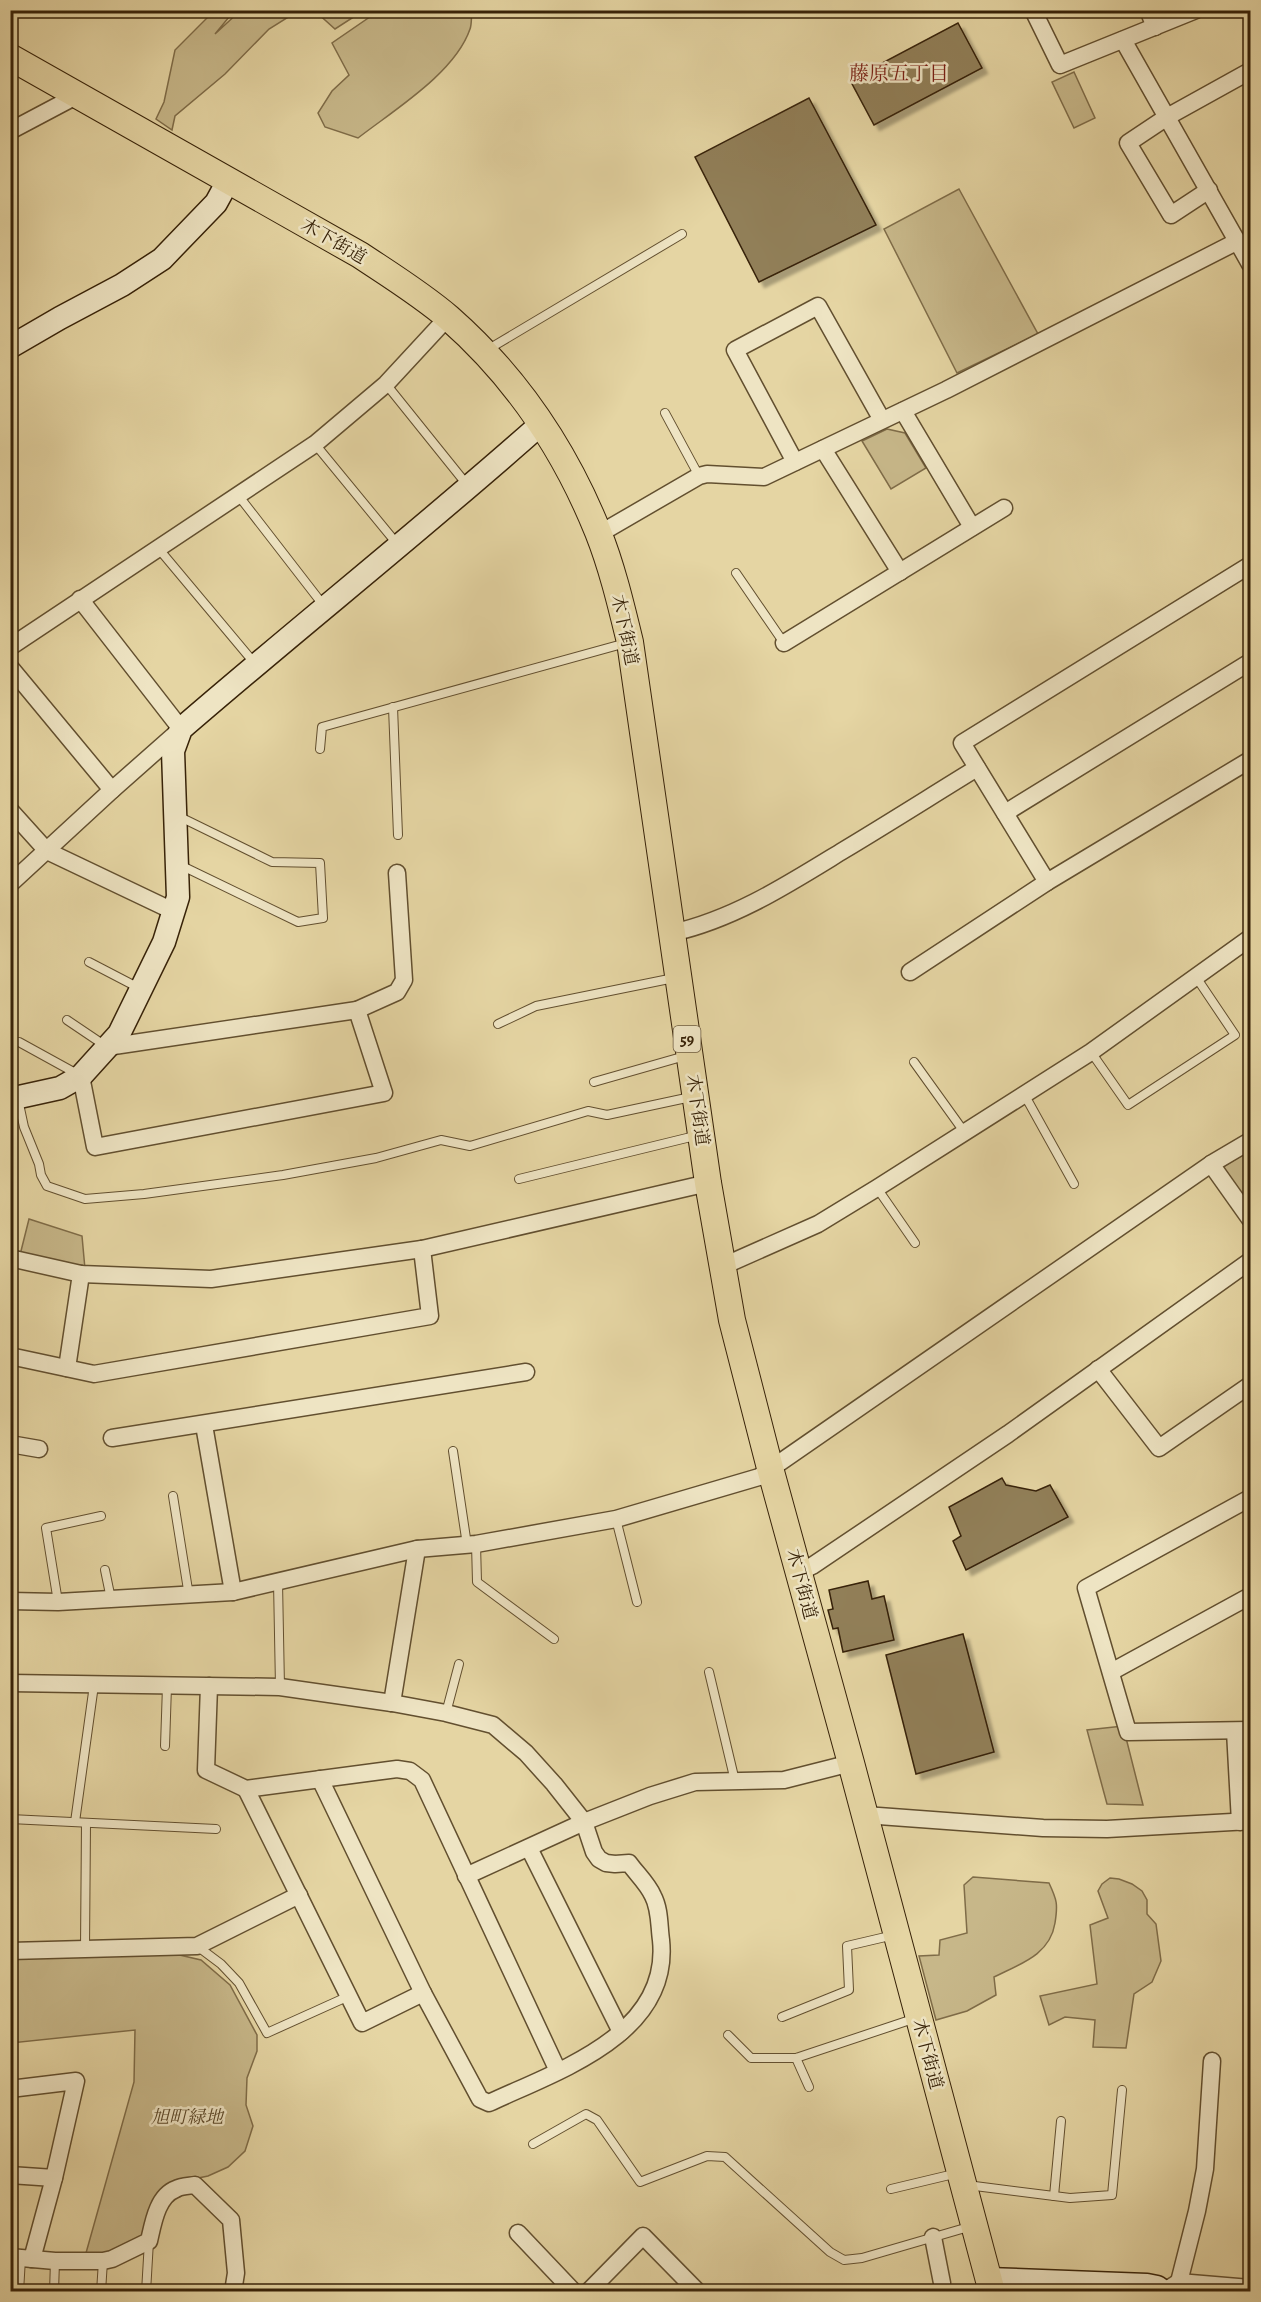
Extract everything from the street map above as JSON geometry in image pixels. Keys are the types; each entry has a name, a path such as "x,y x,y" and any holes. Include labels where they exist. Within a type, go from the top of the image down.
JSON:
{"main road":[{"name":"木下街道","path":"10,57 360,255 407,285 448,317 515,384 575,478 599,534 630,642 708,1183 732,1320 990,2285"}],"street":[{"path":"1033,10 1060,65 1196,10"},
{"path":"1148,10 1155,27"},
{"path":"1123,40 1251,264"},
{"path":"1209,190 1171,215 1128,143 1167,117 1251,71"},
{"path":"10,131 78,94"},
{"path":"10,347 122,285 162,259 216,203 228,181"},
{"path":"599,534 707,474 764,477 946,390 1238,241"},
{"path":"795,462 735,350 818,306 882,420"},
{"path":"10,647 315,444 386,384 448,317"},
{"path":"903,411 972,527"},
{"path":"10,884 112,790 256,664 470,488 542,423"},
{"path":"823,448 900,572"},
{"path":"784,643 1004,508"},
{"path":"1047,882 962,743 1251,565"},
{"path":"80,599 182,729"},
{"path":"1005,813 1251,662"},
{"path":"10,668 112,790"},
{"path":"14,1099 60,1088 81,1076 119,1034 164,942 178,897 173,751 182,729"},
{"path":"910,972 1047,882 1251,760"},
{"path":"672,933 695,928 742,909 798,878 977,768"},
{"path":"10,810 47,851 173,912"},
{"path":"107,1047 357,1010 397,992 404,980 397,873"},
{"path":"722,1267 818,1224 878,1188 1091,1052 1251,938"},
{"path":"81,1076 95,1147 384,1093 357,1010"},
{"path":"10,1601 58,1602 233,1593 417,1550 472,1545 616,1518 759,1478 770,1468 1211,1164 1251,1141"},
{"path":"1211,1164 1251,1219"},
{"path":"10,1258 81,1274 211,1279 422,1249 708,1183"},
{"path":"10,1356 94,1374 430,1316 422,1249"},
{"path":"799,1573 1008,1434 1251,1261"},
{"path":"67,1368 81,1274"},
{"path":"1098,1369 1159,1448 1251,1385"},
{"path":"112,1438 526,1372"},
{"path":"204,1425 233,1593"},
{"path":"10,1444 39,1449"},
{"path":"865,1815 1043,1828 1107,1829 1245,1822 1243,1731 1128,1732 1086,1588 1251,1498"},
{"path":"392,1703 417,1550"},
{"path":"1111,1672 1251,1596"},
{"path":"10,1683 280,1687 392,1703 493,1725 526,1753 584,1822 594,1852 599,1859 606,1863 629,1863 653,1895 658,1910 662,1948 657,1984 648,2001 621,2032 603,2047 489,2103 480,2098 423,1993 320,1779"},
{"path":"209,1686 206,1770 246,1789 397,1769 410,1771 423,1780 558,2071"},
{"path":"466,1876 584,1822 650,1796 695,1782 784,1780 851,1763"},
{"path":"246,1789 362,2023 423,1993"},
{"path":"529,1848 621,2032"},
{"path":"10,1951 197,1946 299,1895"},
{"path":"1170,2288 1197,2211 1205,2169 1212,2061"},
{"path":"10,2089 76,2082 54,2178 21,2258 55,2261 112,2259 149,2241 156,2212 165,2197 174,2189 195,2185 231,2220 236,2273 233,2292"},
{"path":"10,2175 54,2178"},
{"path":"518,2233 574,2292"},
{"path":"588,2292 643,2236 699,2292"},
{"path":"933,2237 942,2283"},
{"path":"990,2285 1147,2285 1170,2288 1251,2288"}],"lane":[{"path":"484,352 682,234"},
{"path":"386,384 470,488"},
{"path":"664,413 699,477"},
{"path":"315,444 398,545"},
{"path":"238,495 324,607"},
{"path":"158,548 256,664"},
{"path":"736,573 784,643"},
{"path":"320,749 322,727 630,642"},
{"path":"393,707 398,835"},
{"path":"176,815 272,862 320,863 323,918 298,922 177,864"},
{"path":"89,962 140,989"},
{"path":"498,1024 536,1006 678,977"},
{"path":"1091,1052 1128,1105 1235,1035 1196,977"},
{"path":"67,1020 107,1047"},
{"path":"19,1042 81,1076"},
{"path":"594,1082 690,1054"},
{"path":"914,1062 965,1132"},
{"path":"1024,1094 1074,1184"},
{"path":"14,1099 47,1186 85,1200 283,1175 376,1158 441,1140 470,1146 588,1111 608,1115 696,1096"},
{"path":"519,1179 701,1134"},
{"path":"878,1188 915,1243"},
{"path":"453,1451 477,1582 554,1639"},
{"path":"173,1496 189,1596"},
{"path":"58,1602 46,1528 101,1516"},
{"path":"616,1518 637,1602"},
{"path":"105,1570 111,1600"},
{"path":"278,1582 280,1687"},
{"path":"446,1713 459,1664"},
{"path":"709,1672 735,1781"},
{"path":"75,1822 94,1685"},
{"path":"165,1746 167,1686"},
{"path":"10,1820 216,1829"},
{"path":"85,1948 86,1823"},
{"path":"782,2017 849,1990 847,1946 896,1934"},
{"path":"197,1946 221,1964 239,1983 267,2033 349,1996"},
{"path":"728,2035 751,2058 796,2058 919,2017"},
{"path":"796,2058 809,2087"},
{"path":"891,2189 962,2179 1070,2198 1112,2195 1122,2090"},
{"path":"533,2145 586,2114 597,2120 640,2182 707,2156 725,2157 830,2252 844,2260 862,2258 975,2225"},
{"path":"1054,2196 1060,2121"},
{"path":"146,2292 149,2241"},
{"path":"19,2292 21,2258"},
{"path":"101,2292 103,2260"},
{"path":"54,2292 55,2261"}],"green space":[{"path":"380,10 472,11 471,25 462,45 451,61 422,90 358,138 325,127 318,113 332,91 349,75 332,43"},
{"path":"206,11 234,11 215,34 240,11 298,11 269,29 225,74 175,116 172,130 156,119 164,102 175,50 209,16"},
{"path":"315,11 363,11 335,29"},
{"path":"1074,72 1095,118 1074,128 1052,82"},
{"path":"959,189 1038,334 957,373 884,229"},
{"path":"887,429 905,433 926,468 891,489 862,441"},
{"path":"1250,1150 1250,1206 1223,1167"},
{"path":"29,1219 82,1236 85,1269 20,1255"},
{"path":"1123,1726 1143,1805 1107,1804 1087,1730"},
{"path":"973,1877 1049,1883 1056,1902 1055,1923 1052,1934 1040,1951 1023,1963 994,1977 996,1995 967,2011 936,2020 919,1956 939,1955 940,1940 967,1933 964,1885"},
{"path":"1110,1878 1132,1884 1142,1891 1147,1900 1147,1914 1156,1924 1161,1961 1152,1982 1134,1994 1126,2048 1093,2047 1095,2020 1065,2017 1049,2025 1040,1996 1097,1984 1090,1925 1108,1918 1098,1891 1102,1884"},
{"name":"旭町緑地","path":"171,1953 201,1960 230,1985 257,2035 257,2051 247,2078 246,2105 253,2126 245,2151 228,2167 208,2176 184,2181 147,2233 112,2253 86,2253 134,2082 135,2030 11,2043 11,1959"}],"building":[{"path":"958,23 982,68 874,125 850,80"},
{"path":"809,98 876,225 759,282 695,157"},
{"path":"1002,1478 1006,1485 1036,1491 1050,1485 1068,1517 966,1570 953,1541 961,1536 949,1507"},
{"path":"868,1581 872,1599 884,1596 894,1640 843,1652 838,1628 833,1629 828,1610 833,1609 829,1590"},
{"path":"963,1634 994,1752 916,1774 886,1655"}],"district":[{"name":"藤原五丁目","path":"899,73"}]}
